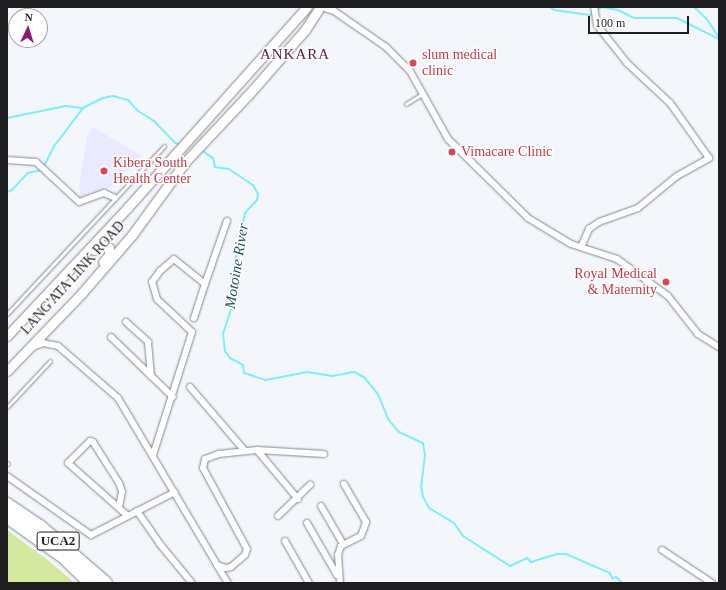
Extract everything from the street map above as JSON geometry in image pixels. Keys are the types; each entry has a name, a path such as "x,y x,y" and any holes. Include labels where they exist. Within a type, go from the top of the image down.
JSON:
{"highway":[{"name":"UCA2","path":"7,504 40,526 106,583"},
{"name":"UCA2","path":"7,517 63,557 90,583"}],"main road":[{"name":"LANG'ATA LINK ROAD","path":"7,336 46,297 128,208 175,153 196,132 307,7"},
{"name":"LANG'ATA LINK ROAD","path":"7,371 81,294 132,235 186,161 305,30 320,7"},
{"path":"46,297 101,244 107,246 110,248 109,255 90,277 81,294"}],"street":[{"path":"320,7 334,10 386,47 410,71 440,128 452,144 513,204 554,236 617,259 630,268 668,296 698,334 719,347"},
{"path":"581,247 589,229 599,222 638,208 676,176 709,158 670,103 627,63 597,25 594,7"},
{"path":"7,160 36,162 78,202 104,193 115,198"},
{"path":"194,318 227,221"},
{"path":"153,455 174,397 192,332 157,299 152,282 160,271 174,259 205,284"},
{"path":"126,322 148,342 151,376"},
{"path":"111,338 174,397"},
{"path":"28,348 43,343 58,346 118,398 228,583"},
{"path":"190,387 246,451"},
{"path":"118,507 122,491 119,483 93,442 90,441 68,463 128,516"},
{"path":"257,450 298,499"},
{"path":"217,565 226,568 231,567 245,556 247,549 202,468 202,463 210,456 257,450 324,454"},
{"path":"7,476 91,535 175,492"},
{"path":"338,576 338,555 343,544 361,536 366,522 344,484"},
{"path":"278,516 298,499 310,485"},
{"path":"321,506 343,544"},
{"path":"137,511 159,543 192,583"},
{"path":"308,523 338,576 340,583"},
{"path":"285,541 309,583"},
{"path":"662,550 712,583"}],"lane":[{"path":"406,104 422,94"},
{"path":"7,314 164,146"},
{"path":"7,407 50,361"}],"shaded area":[{"name":"Kibera South Health Center","path":"93,127 142,156 112,186 81,196 79,187 87,135"}],"green space":[{"path":"7,530 49,561 75,583 7,583"}],"waterway":[{"path":"550,7 554,10 590,15 602,7 618,10 634,18 677,18 719,39"},
{"path":"694,7 706,18 719,37"},
{"name":"Motoine River","path":"7,192 12,190 28,173 42,170 55,145 83,108 103,98 113,96 128,100 138,111 154,121 175,143 180,144"},
{"path":"7,118 66,106 82,108"},
{"name":"Motoine River","path":"201,150 213,158 215,167 229,169 253,185 258,194 257,200 245,213 231,285 234,300 223,333 225,351 230,358 243,365 244,373 266,380 307,372 333,376 354,372 364,377 378,394 388,419 399,432 423,443 425,455 421,486 423,497 429,508 454,523 463,536 510,566 527,558 531,562 558,554 566,554 610,573 612,578 616,577 622,583"}],"place":[{"name":"slum medical clinic","path":"413,63"},
{"name":"Vimacare Clinic","path":"452,152"},
{"name":"Kibera South Health Center","path":"104,171"},
{"name":"Royal Medical & Maternity","path":"666,282"}],"district":[{"name":"ANKARA","path":"295,55"}]}
